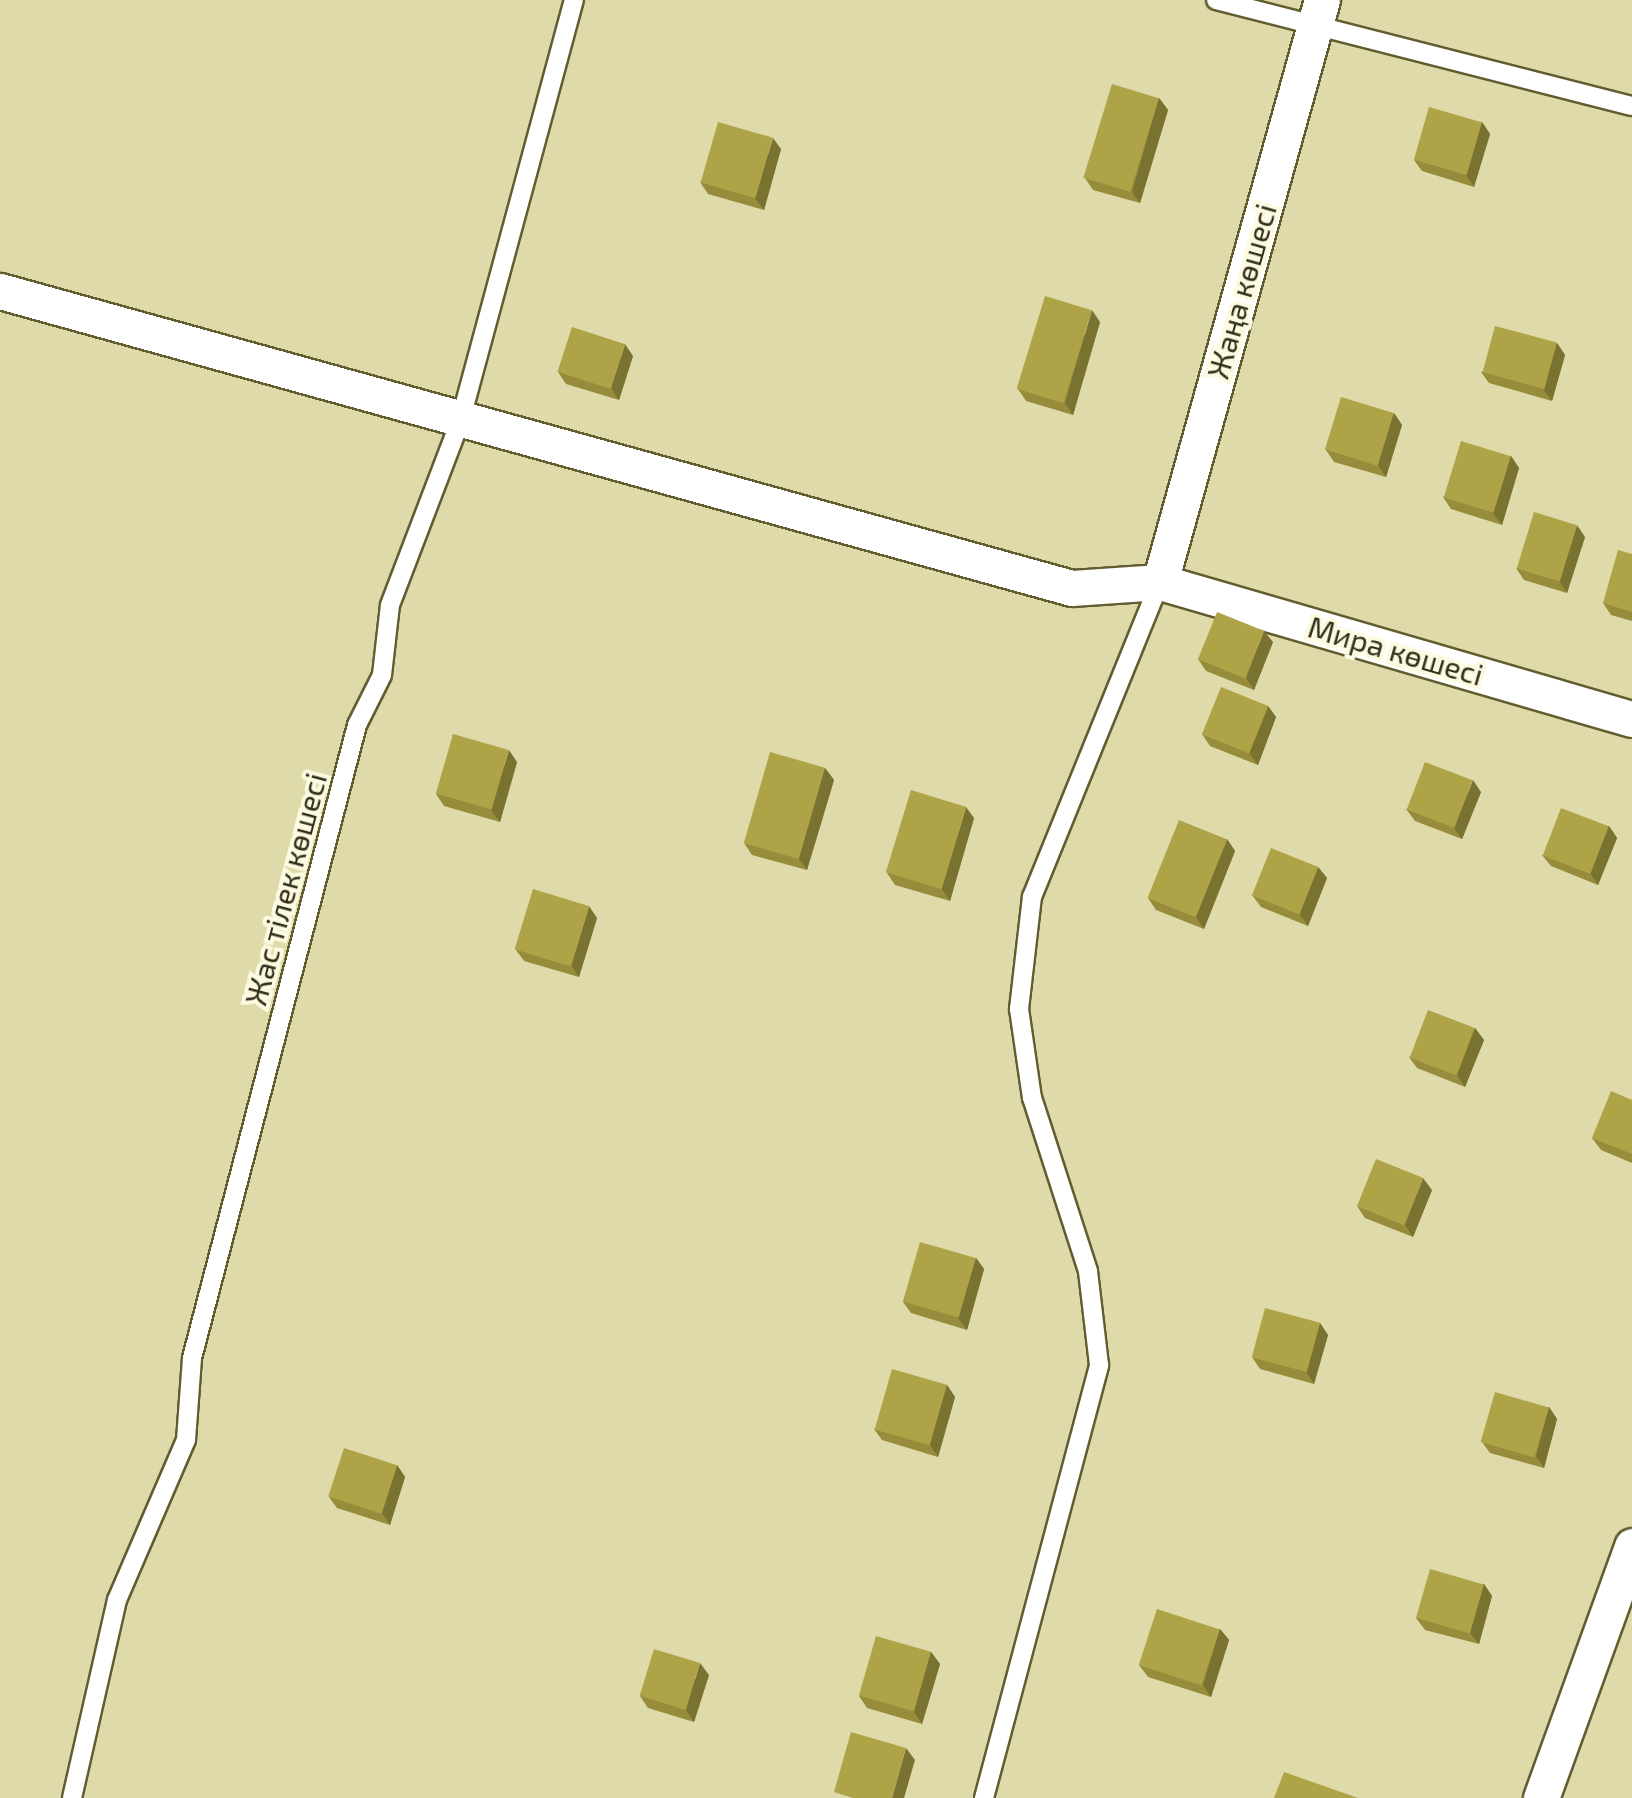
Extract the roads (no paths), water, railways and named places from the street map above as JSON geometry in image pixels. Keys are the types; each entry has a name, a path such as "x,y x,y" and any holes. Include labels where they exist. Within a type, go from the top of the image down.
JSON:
{"street":[{"name":"Жаңа көшесі","path":"1160,582 1319,13"},
{"path":"0,291 460,422 1072,588 1160,582"},
{"name":"Мира көшесі","path":"1160,582 1632,719"},
{"path":"1541,1798 1632,1546"}],"lane":[{"name":"Жас тілек көшесі","path":"72,1798 117,1600 186,1440 192,1358 357,725 382,676 390,604 460,422 574,0"},
{"path":"1216,0 1319,13 1632,106"},
{"path":"984,1798 1099,1365 1088,1271 1032,1098 1022,1027 1032,897 1160,582"}]}
